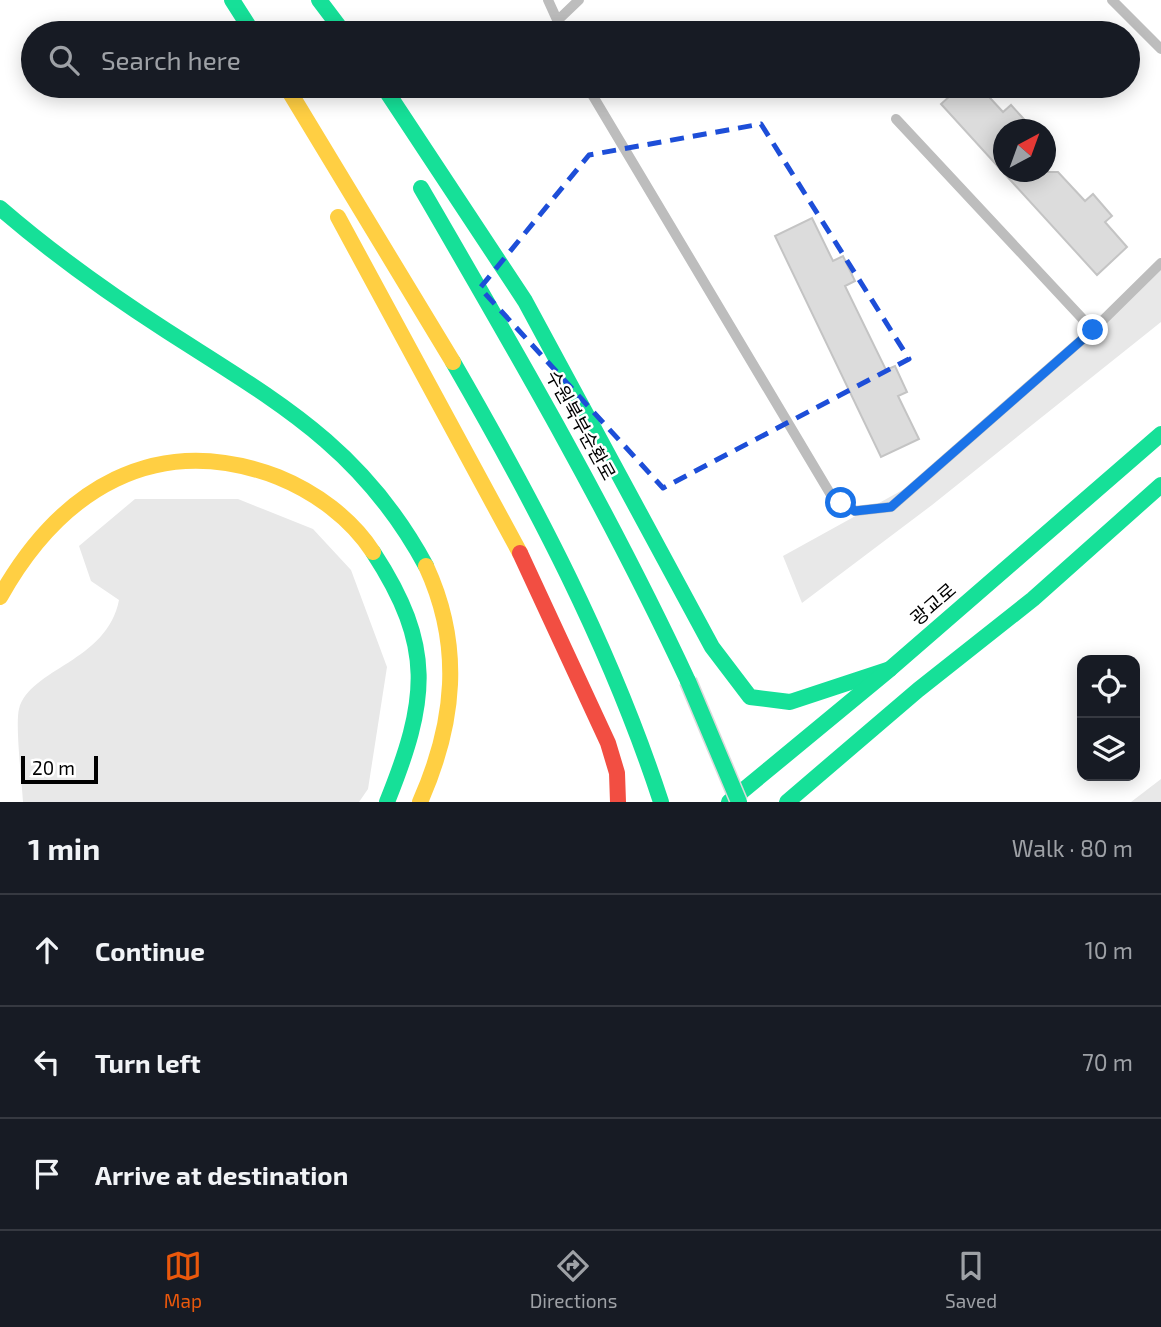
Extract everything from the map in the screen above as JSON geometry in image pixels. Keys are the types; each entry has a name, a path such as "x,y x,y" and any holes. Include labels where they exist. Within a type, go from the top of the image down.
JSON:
{"main road":[{"path":"221,0 232,21"},
{"path":"232,0 245,21"},
{"path":"308,4 329,21"},
{"path":"293,98 391,255 521,479 597,630 639,729 662,802"},
{"path":"391,98 525,301 712,647 750,697 790,702 890,669"},
{"name":"수원북부순환로","path":"411,173 564,436 644,586 739,802"},
{"path":"329,200 543,596 607,747 620,788 618,802"},
{"path":"0,208 118,300 272,397 326,438 389,505 413,542 437,596 452,661 452,689 444,736 420,802"},
{"name":"광교로","path":"729,802 890,669 1161,434"},
{"path":"0,597 23,558 60,516 81,498 131,472 159,464 191,461 234,462 258,467 307,487 335,507 373,548 403,601 416,641 420,681 417,704 402,762 387,802"},
{"path":"787,802 1033,599 1161,485"}],"lane":[{"path":"548,0 557,21 579,0"},
{"path":"1112,0 1133,21"},
{"path":"1140,28 1161,49"},
{"path":"594,98 831,495 855,511 891,507 1093,330 1161,263"},
{"path":"896,119 1093,330"}],"highlighted area":[{"path":"761,124 909,359 663,488 480,288 589,155"}],"shaded area":[{"path":"1161,269 1161,322 932,505 802,603 783,556 908,487"},
{"path":"135,499 238,499 313,529 351,570 387,667 368,789 359,802 23,802 18,740 19,709 26,695 38,683 85,651 100,637 112,621 119,600 91,581 79,546"},
{"path":"1161,779 1161,802 1131,802"}],"building":[{"path":"948,98 990,98 1003,112 1011,105 1024,119 993,119 993,161 941,104"},
{"path":"1058,172 1085,201 1093,194 1112,216 1105,222 1127,247 1097,275 1012,182 1056,182"},
{"path":"812,218 833,261 843,256 855,281 845,286 886,370 895,366 907,392 898,396 919,439 881,457 775,236"}],"traffic: fast":[{"path":"232,0 245,21"},
{"path":"319,0 335,21"},
{"path":"391,98 525,301 712,647 750,697 790,702 890,669"},
{"path":"421,188 594,493 688,681"},
{"path":"0,208 102,287 280,405 313,430 345,458 374,489 401,525 426,566"},
{"path":"453,362 569,577 619,687 661,802"},
{"path":"729,802 890,669 1161,434"},
{"path":"787,802 918,690 1033,599 1161,485"},
{"path":"373,552 407,617 419,674 411,733 387,802"},
{"path":"688,681 739,802"}],"traffic: slow":[{"path":"293,98 453,362"},
{"path":"338,217 520,553"},
{"path":"0,597 24,559 51,526 82,500 115,479 152,466 191,461 233,464 292,483 319,498 343,517 373,552"},
{"path":"420,802 441,743 450,684 446,626 426,566"}],"traffic: jam":[{"path":"520,553 608,743 617,773 618,802"}],"route":[{"path":"841,503 855,511 891,507 1093,330"}]}
